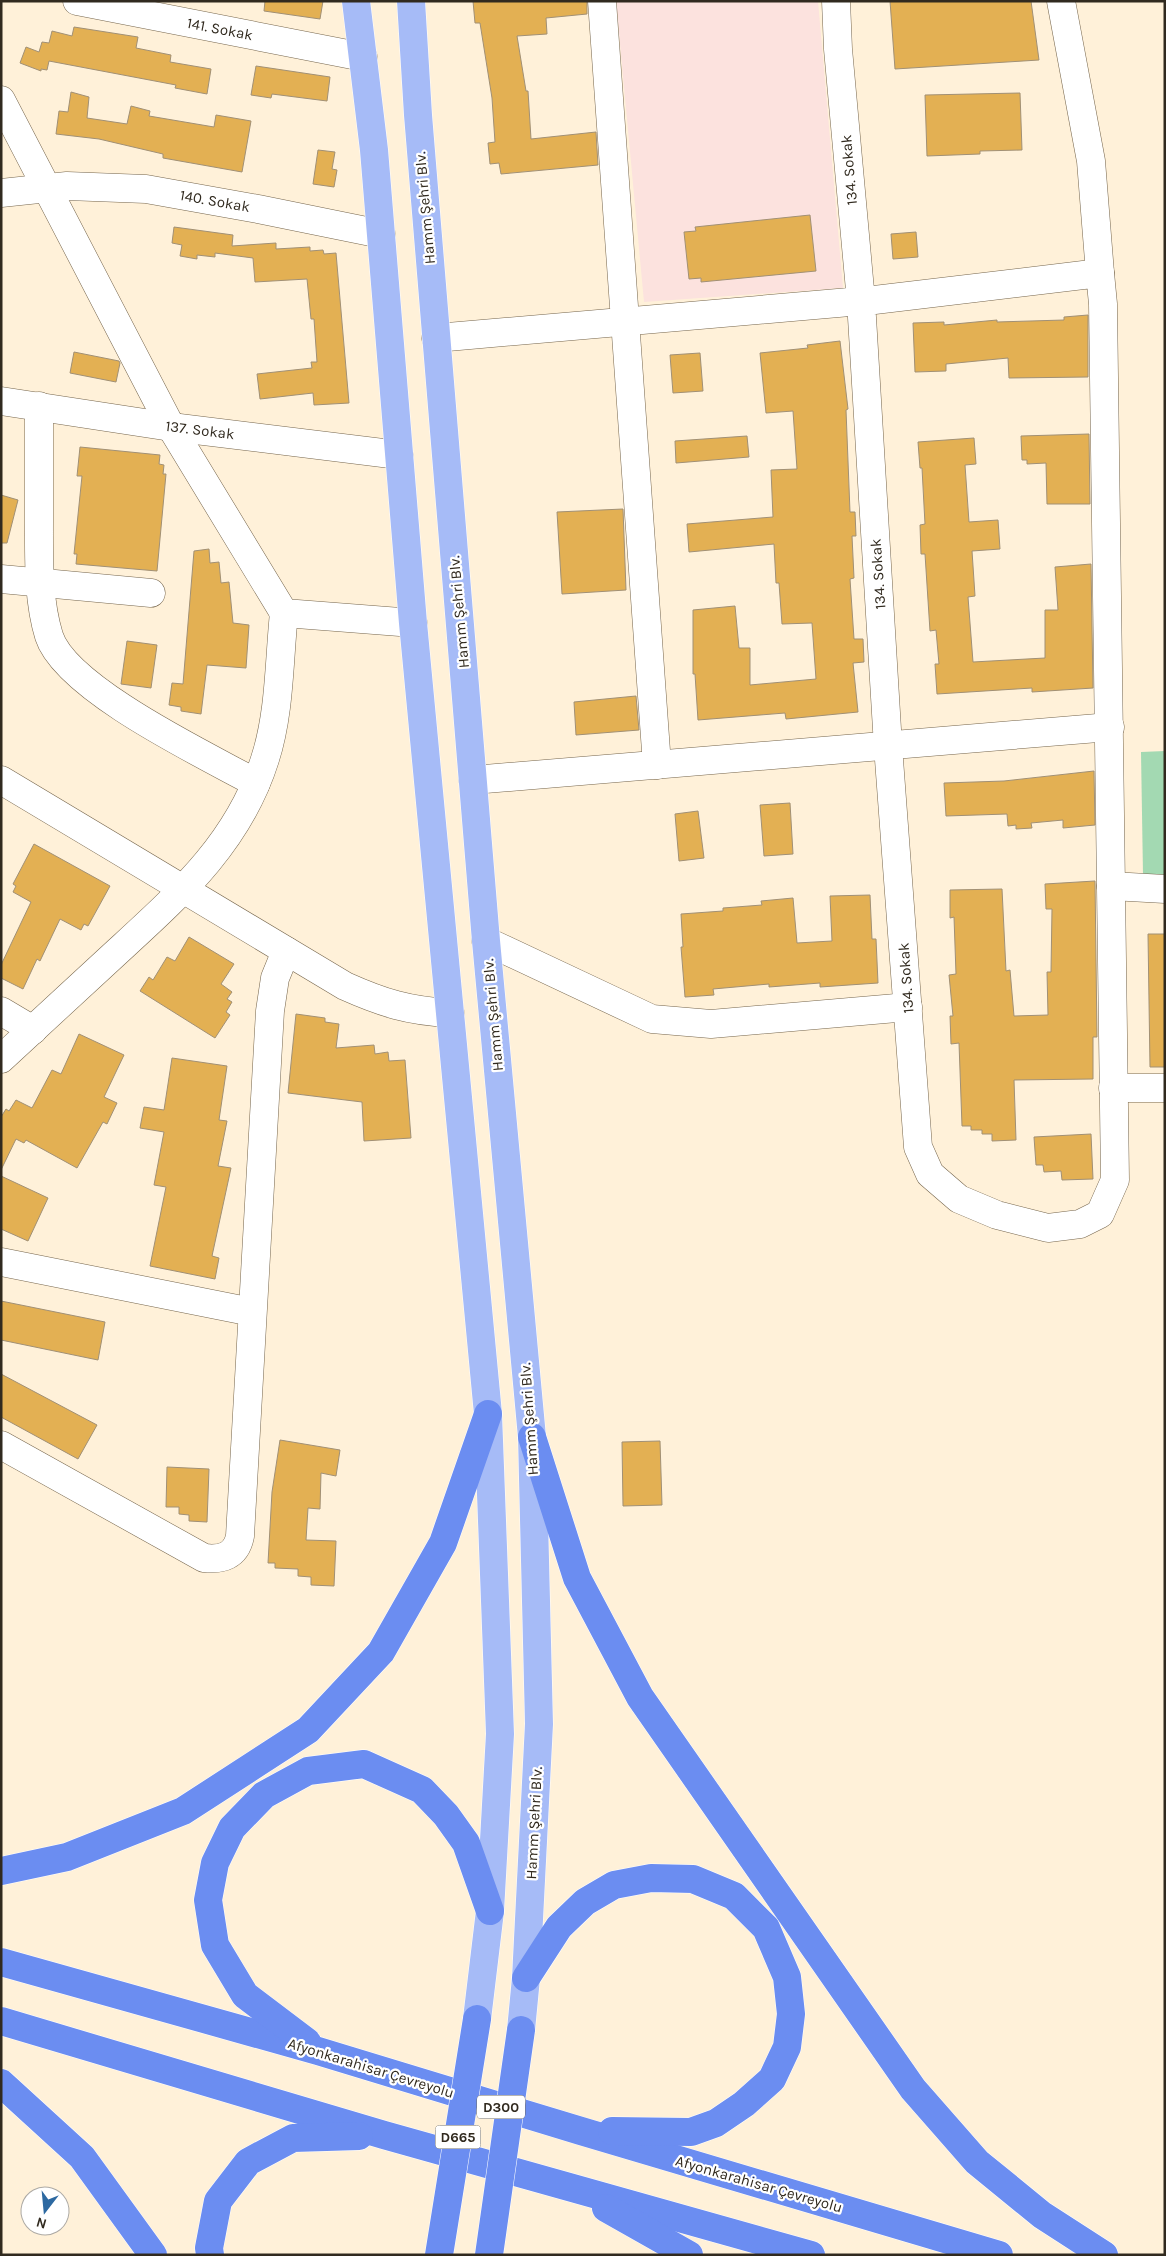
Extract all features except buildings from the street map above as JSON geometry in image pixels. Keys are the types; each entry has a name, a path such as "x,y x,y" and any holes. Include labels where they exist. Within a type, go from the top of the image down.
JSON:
{"highway":[{"path":"1,1872 67,1858 183,1811 308,1730 381,1652 443,1542 488,1414"},
{"path":"532,1437 577,1578 640,1697 913,2089 977,2162 1042,2215 1104,2255"},
{"path":"318,2051 245,1995 215,1945 208,1900 215,1863 232,1828 264,1795 308,1771 364,1764 422,1790 446,1815 466,1844 490,1911"},
{"path":"526,1978 559,1927 585,1902 614,1885 651,1878 693,1879 734,1896 766,1928 787,1977 791,2014 787,2047 772,2079 744,2104 716,2123 691,2132 581,2131"},
{"name":"Afyonkarahisar Çevreyolu","path":"1,1962 318,2051 999,2255"},
{"name":"D665","path":"439,2255 477,2019"},
{"path":"1,2021 384,2135 811,2255"},
{"path":"489,2255 521,2030"},
{"path":"1,2084 10,2090 82,2157 153,2255"},
{"path":"210,2255 209,2248 218,2201 248,2162 293,2138 384,2135"},
{"path":"568,2187 689,2255"}],"main road":[{"path":"356,1 381,234 413,623 488,1414 500,1734 490,1911 477,2019"},
{"name":"Hamm Şehri Blv.","path":"411,1 418,115 486,941 532,1437 539,1724 526,1978 521,2030"}],"street":[{"name":"141. Sokak","path":"77,1 144,8 363,58"},
{"path":"602,1 657,765"},
{"name":"134. Sokak","path":"836,1 838,49 861,301 888,746 918,1147 930,1174 959,1199 997,1215 1048,1228 1080,1224 1100,1214 1114,1180 1110,728 1103,304 1091,161 1061,1"},
{"path":"1,100 171,427 284,613 272,733 247,806 216,853 184,890 1,1059"},
{"name":"140. Sokak","path":"1,193 47,186 146,189 381,234"},
{"path":"436,338 626,323 861,301 1100,273"},
{"name":"137. Sokak","path":"1,401 171,427 400,455"},
{"path":"38,406 40,583 50,638 68,666 103,695 176,740 256,783"},
{"path":"1,579 151,593"},
{"path":"284,613 413,623"},
{"path":"473,780 1110,728"},
{"path":"1,780 345,986 366,996 418,1012 450,1013"},
{"path":"1111,886 1165,889"},
{"path":"486,941 652,1019 711,1024 908,1007"},
{"path":"1,1445 204,1558 215,1559 228,1556 236,1548 240,1536 270,1011 275,978 286,951"},
{"path":"1,1011 33,1030"},
{"path":"1113,1088 1165,1088"},
{"path":"1,1262 252,1312"}],"shaded area":[{"path":"616,1 818,1 843,288 644,302"}],"green space":[{"path":"1165,751 1165,875 1143,874 1141,752"}]}
